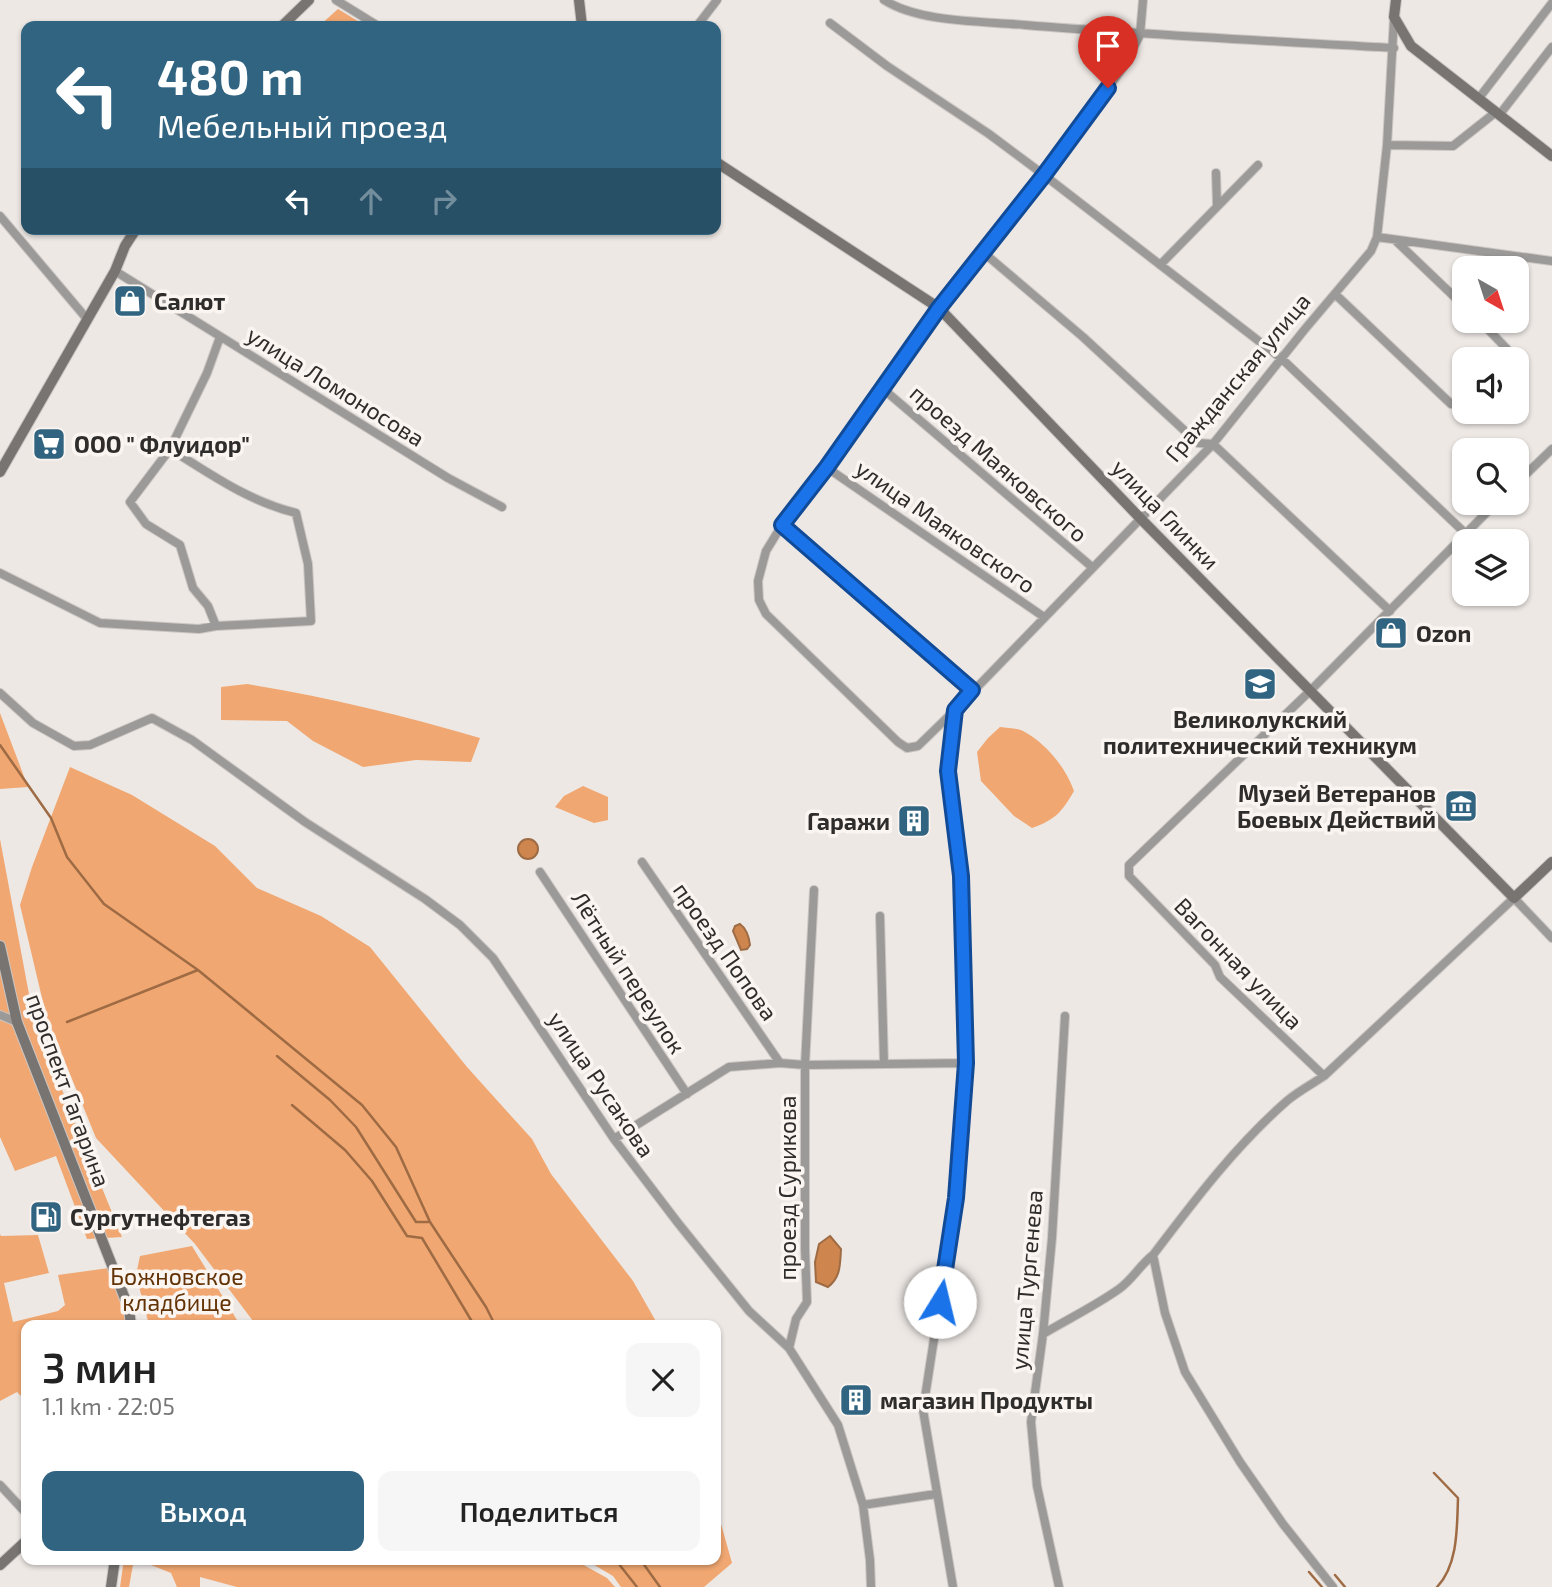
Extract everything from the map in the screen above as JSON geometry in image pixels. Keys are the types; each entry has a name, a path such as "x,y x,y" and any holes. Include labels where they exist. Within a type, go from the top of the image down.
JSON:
{"street":[{"path":"287,21 309,0"},
{"path":"336,0 370,21"},
{"path":"579,0 581,21"},
{"path":"702,21 717,0"},
{"path":"884,0 895,7 933,17 1140,35 1394,48"},
{"path":"972,690 782,525 827,467 939,308 1044,175 1124,66 1140,35 1143,0"},
{"name":"Гражданская улица","path":"782,525 766,551 758,581 759,600 766,614 898,743 907,748 918,746 1213,444 1371,251 1377,237 1387,145 1396,0"},
{"path":"1482,100 1552,4"},
{"path":"1394,17 1411,46 1552,156"},
{"path":"830,23 887,66 989,134 1282,359 1461,529"},
{"path":"1387,145 1453,146 1498,113 1552,47"},
{"name":"улица Глинки","path":"721,165 939,308 1140,518 1552,938"},
{"path":"1160,265 1258,165"},
{"path":"1216,173 1217,205"},
{"path":"0,216 88,319"},
{"path":"0,471 116,271 132,235"},
{"path":"1377,237 1552,261"},
{"path":"1395,240 1452,295"},
{"path":"984,253 1083,337 1198,443 1213,444 1390,611"},
{"name":"улица Ломоносова","path":"116,271 448,478 502,507"},
{"path":"1335,294 1451,404"},
{"path":"1492,333 1505,347"},
{"path":"216,626 208,606 193,588 180,545 146,524 130,502 170,449 207,373 220,337"},
{"name":"проезд Маяковского","path":"882,388 1092,567"},
{"path":"0,573 100,623 199,629 311,621 308,564 296,513 267,506 247,496 170,449"},
{"path":"1529,471 1552,449"},
{"name":"улица Маяковского","path":"827,467 1044,617"},
{"path":"1469,529 1484,515"},
{"path":"1311,690 1452,547"},
{"name":"Вагонная улица","path":"1311,690 1129,865 1129,876 1215,965 1220,977 1324,1076"},
{"name":"улица Русакова","path":"0,693 33,723 74,746 90,745 152,718 192,740 305,822 425,899 460,925 493,958 614,1139 749,1311 789,1348 838,1425 863,1505 871,1587"},
{"path":"953,1587 923,1410 956,1198 966,1063 961,876 948,771 955,710"},
{"name":"проезд Попова","path":"642,862 780,1063"},
{"path":"1043,1334 1130,1281 1139,1266 1153,1255 1196,1198 1251,1136 1289,1099 1324,1076 1552,862"},
{"name":"Лётный переулок","path":"540,872 687,1094"},
{"name":"проезд Попова","path":"805,1066 814,890"},
{"path":"880,916 884,1064"},
{"name":"проспект Гагарина","path":"0,946 17,1022 129,1308 130,1320"},
{"path":"0,1015 17,1022"},
{"name":"улица Тургенева","path":"1059,1587 1037,1486 1031,1422 1052,1238 1065,1016"},
{"path":"614,1139 729,1067 780,1063 805,1066 966,1063"},
{"name":"проезд Сурикова","path":"789,1348 796,1320 807,1301 805,1066"},
{"path":"1153,1255 1165,1314 1185,1372 1240,1462 1276,1514 1333,1587"},
{"path":"0,1485 21,1508"},
{"path":"863,1505 936,1494"},
{"path":"0,1566 21,1546"},
{"path":"111,1587 114,1565"}],"green space":[{"path":"338,9 358,21 325,21"},
{"path":"247,684 365,707 480,738 471,762 416,760 363,767 313,741 287,721 221,720 221,687"},
{"path":"0,713 28,787 0,789"},
{"path":"1000,727 1021,730 1040,742 1060,765 1070,782 1074,791 1066,805 1047,822 1032,828 1014,816 981,781 977,752"},
{"path":"70,767 132,795 215,846 257,888 321,916 370,947 467,1067 532,1139 551,1174 633,1281 655,1320 252,1320 195,1244 96,1138 46,1015 20,905"},
{"path":"583,786 608,797 608,820 594,823 555,807 564,796"},
{"path":"0,839 34,1021 122,1237 87,1239 56,1156 15,1171 0,1137"},
{"path":"0,1234 38,1235 49,1273 4,1283 13,1322 21,1320 21,1396 17,1392 0,1401"},
{"name":"Божновское кладбище","path":"192,1246 237,1320 148,1320 136,1275 140,1256"},
{"path":"109,1268 128,1320 21,1320 58,1311 65,1305 58,1275"},
{"path":"721,1524 732,1563 704,1587 621,1587 613,1576 594,1565 721,1565"},
{"path":"123,1565 133,1565 129,1587 120,1587"},
{"path":"151,1565 584,1565 607,1578 615,1587 237,1587 200,1577 200,1587 177,1587 171,1573"}],"shaded area":[{"path":"528,839 535,842 538,849 535,856 528,859 521,856 518,849 521,842"},
{"path":"740,924 747,933 750,945 741,950 733,931 735,926"},
{"path":"830,1236 841,1249 838,1275 828,1287 816,1282 815,1262 819,1244"}],"waterway":[{"path":"0,745 51,818 67,857 104,904 198,970 362,1105 396,1147 430,1222 492,1320"},
{"path":"67,1022 198,970"},
{"path":"277,1056 330,1100 356,1127 416,1222 428,1222"},
{"path":"292,1105 345,1150 372,1181 407,1236 422,1238 471,1320"},
{"path":"1434,1473 1458,1498 1453,1557 1437,1587"},
{"path":"620,1565 637,1587"},
{"path":"644,1565 660,1587"},
{"path":"1309,1572 1322,1587"},
{"path":"1335,1575 1345,1587"}],"place":[{"name":"Салют","path":"130,301"},
{"name":"ООО \" Флуидор\"","path":"49,444"},
{"name":"Ozon","path":"1391,633"},
{"name":"Великолукский политехнический техникум","path":"1260,684"},
{"name":"Музей Ветеранов Боевых Действий","path":"1461,806"},
{"name":"Гаражи","path":"914,821"},
{"name":"Сургутнефтегаз","path":"46,1217"},
{"name":"магазин Продукты","path":"856,1400"}],"route":[{"path":"940,1302 956,1198 966,1063 961,876 948,771 955,710 972,690 782,525 827,467 939,308 1044,175 1108,88"}]}
